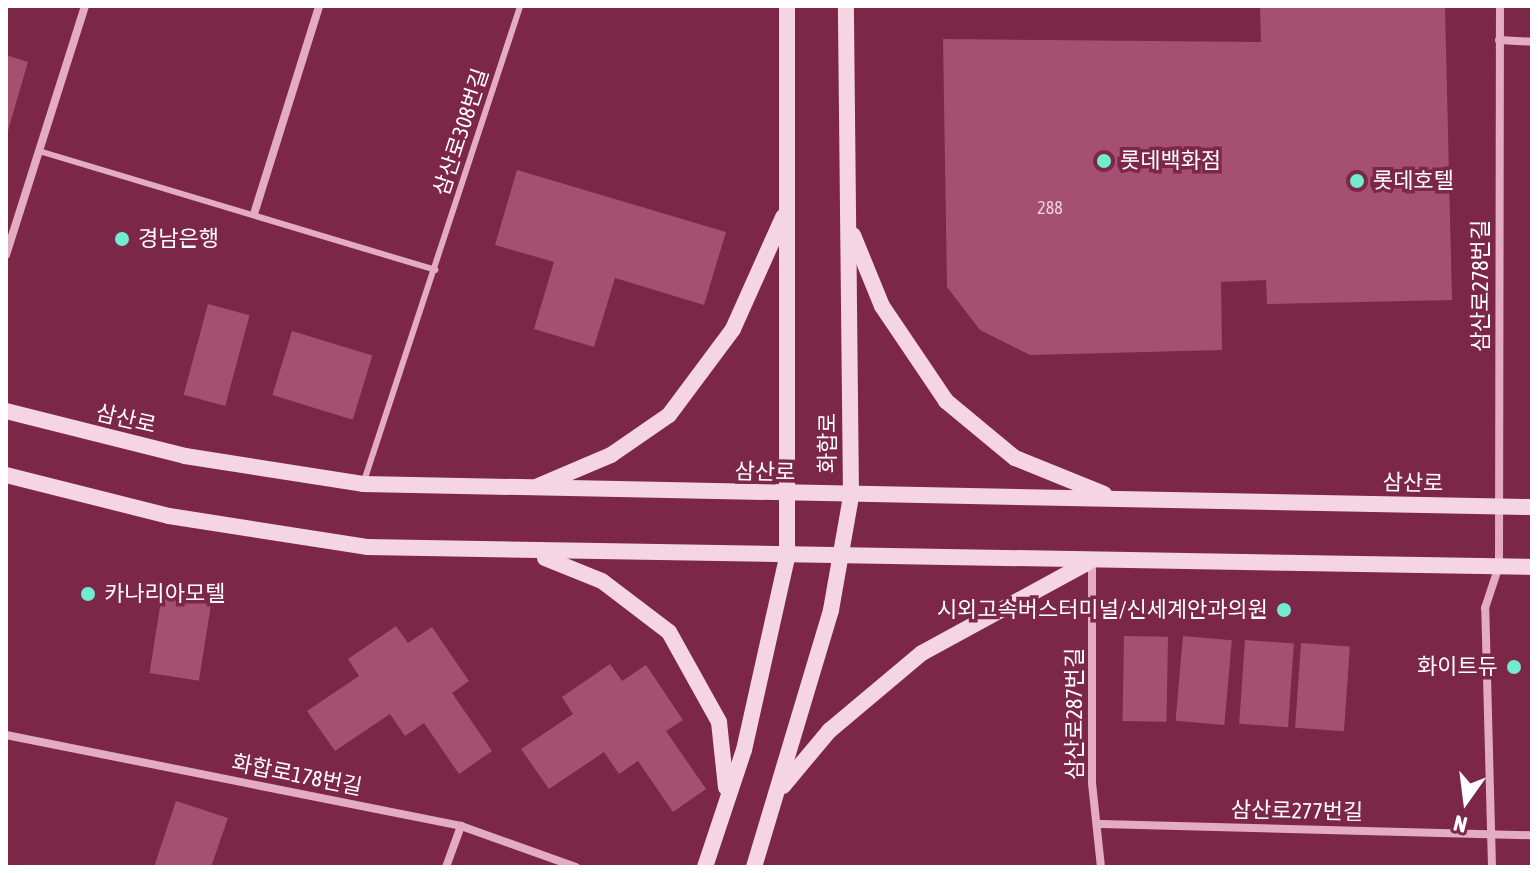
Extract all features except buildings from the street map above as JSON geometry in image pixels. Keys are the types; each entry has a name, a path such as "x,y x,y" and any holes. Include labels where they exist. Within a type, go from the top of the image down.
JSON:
{"main road":[{"name":"화합로","path":"705,867 723,813 787,557 791,495 787,6"},
{"name":"화합로","path":"754,867 844,557 851,496 846,6"},
{"path":"511,491 579,472 669,415 753,293 788,192"},
{"path":"848,222 882,306 946,401 1015,458 1081,487 1137,501"},
{"name":"삼산로","path":"6,411 185,456 363,484 511,491 1532,507"},
{"path":"6,475 276,535 524,553 1532,567"},
{"path":"524,553 614,588 685,652 719,722 723,813"},
{"path":"775,797 829,731 922,653 1092,560"}],"street":[{"path":"6,255 85,6"},
{"path":"254,214 319,6"},
{"name":"삼산로278번길","path":"1499,566 1500,6"},
{"path":"1499,40 1532,42"},
{"name":"삼산로287번길","path":"1092,560 1092,783 1101,824 1101,867"},
{"path":"1492,867 1485,608 1499,566"},
{"name":"화합로178번길","path":"6,735 461,826 576,867"},
{"name":"삼산로277번길","path":"1101,824 1532,835"},
{"path":"446,867 461,826"}],"lane":[{"name":"삼산로308번길","path":"363,484 436,270 520,6"},
{"path":"39,151 436,270"}],"place":[{"name":"롯데백화점","path":"1104,161"},
{"name":"롯데호텔","path":"1357,181"},
{"name":"경남은행","path":"122,239"},
{"name":"카나리아모텔","path":"88,594"},
{"name":"시외고속버스터미널/신세계안과의원","path":"1284,610"},
{"name":"화이트듀","path":"1514,667"}]}
